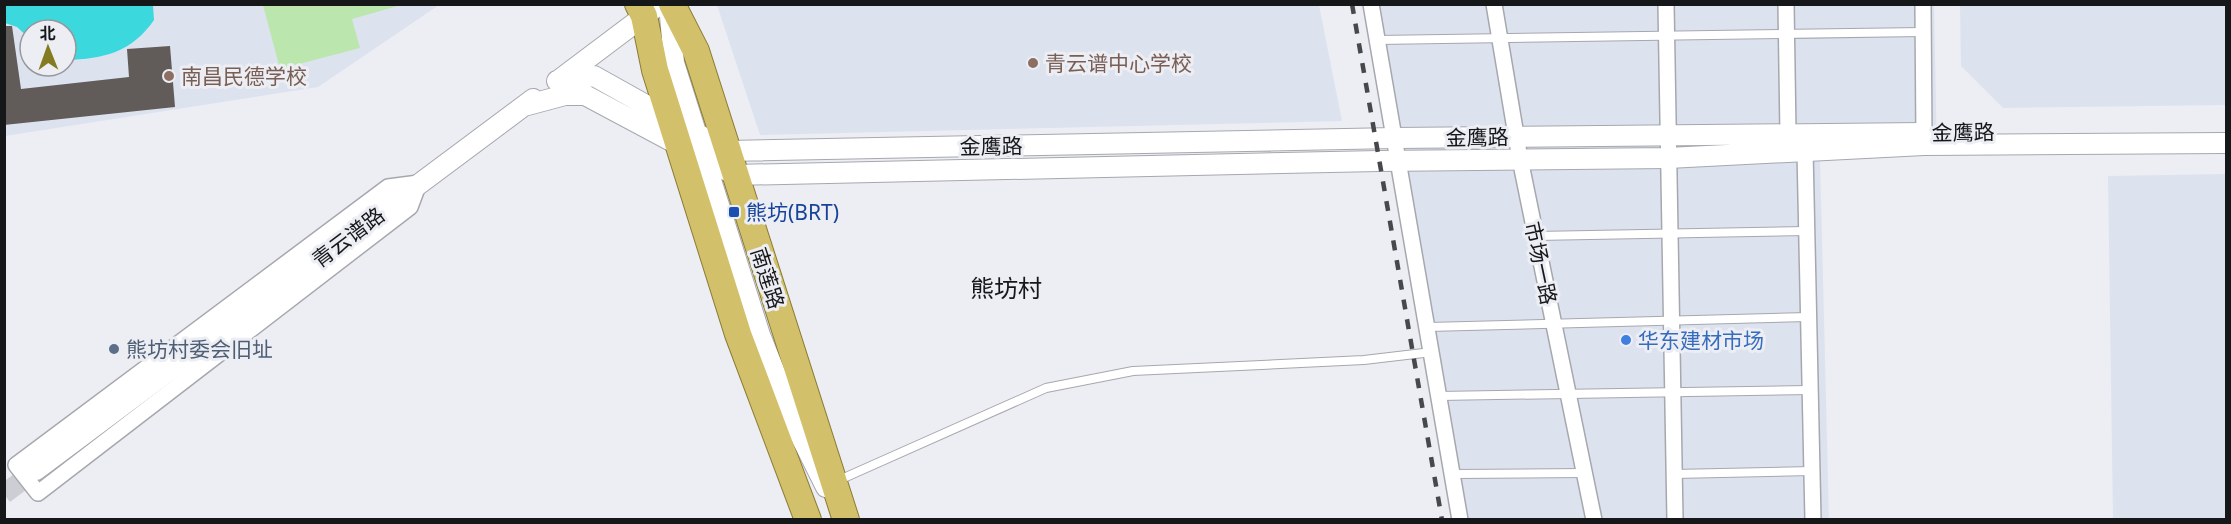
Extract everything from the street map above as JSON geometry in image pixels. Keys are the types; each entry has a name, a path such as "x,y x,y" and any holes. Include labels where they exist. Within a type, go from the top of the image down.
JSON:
{"highway":[{"name":"南莲路","path":"671,4 696,51 846,519"},
{"path":"646,7 671,119 687,138 738,334 808,519"}],"street":[{"path":"671,4 674,63 687,138 703,157 760,335 800,435 842,519"},
{"path":"1371,4 1460,519"},
{"name":"市场一路","path":"1494,4 1520,159 1594,519"},
{"path":"1666,4 1675,519"},
{"path":"1786,4 1788,134"},
{"path":"1923,4 1924,139"},
{"name":"青云谱路","path":"36,470 557,81 646,7"},
{"path":"557,81 594,76 671,119"},
{"path":"524,105 565,95 585,95 687,138 731,163"},
{"name":"金鹰路","path":"731,163 1668,158 1805,151 1924,139 2226,130"},
{"name":"金鹰路","path":"731,163 1395,138 1788,134 1924,139 2226,143"},
{"path":"1805,151 1813,519"},
{"path":"703,157 731,163"},
{"path":"419,183 410,207 38,494 16,465 388,187 419,183"}],"lane":[{"path":"1377,40 1923,32"},
{"path":"1536,236 1807,231"},
{"path":"1428,327 1808,317"},
{"path":"833,483 1046,388 1133,371 1364,360 1432,352"},
{"path":"1439,396 1810,390"},
{"path":"1674,474 1812,471"},
{"path":"1452,474 1584,474"}],"shaded area":[{"name":"南昌民德学校","path":"5,5 439,5 318,87 5,136"},
{"name":"青云谱中心学校","path":"717,5 1319,5 1342,121 760,135"},
{"name":"华东建材市场","path":"1365,5 1934,5 1937,155 1820,160 1829,519 1460,519"},
{"path":"1960,5 2226,5 2226,105 2003,108 1961,66"},
{"path":"2226,174 2226,519 2113,519 2108,176"}],"green space":[{"path":"263,4 401,5 352,19 360,48 280,69"}],"water":[{"path":"5,4 153,5 154,20 136,40 116,52 93,58 78,59 78,18 18,18 18,28 5,23"}],"building":[{"path":"4,26 12,26 21,89 129,77 127,49 170,46 175,107 4,125"}],"tunnel":[{"path":"4,494 36,470"}],"railway":[{"path":"1352,4 1442,520"}],"place":[{"name":"青云谱中心学校","path":"1033,63"},
{"name":"南昌民德学校","path":"169,76"},
{"name":"熊坊(BRT)","path":"734,212"},
{"name":"华东建材市场","path":"1626,340"},
{"name":"熊坊村委会旧址","path":"114,349"}],"district":[{"name":"熊坊村","path":"1006,287"}]}
